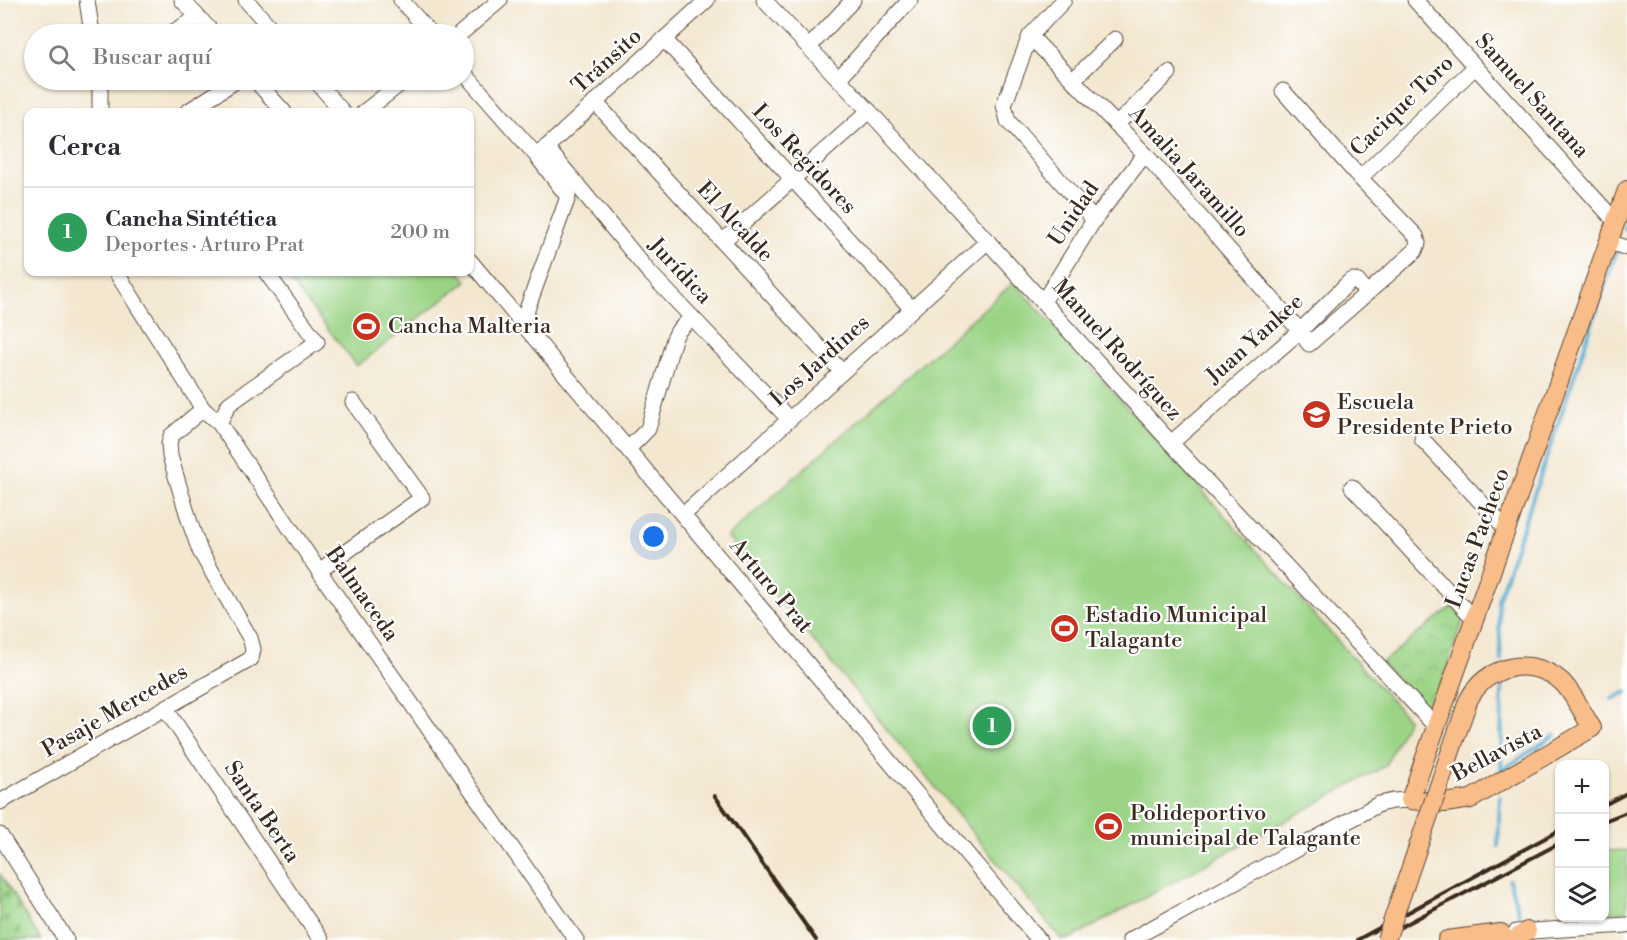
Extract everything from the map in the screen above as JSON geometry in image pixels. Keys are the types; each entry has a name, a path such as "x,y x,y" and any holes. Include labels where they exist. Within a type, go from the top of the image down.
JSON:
{"main road":[{"name":"Lucas Pacheco","path":"1410,800 1627,190"},
{"name":"Bellavista","path":"1386,940 1468,700 1477,685 1490,675 1510,668 1538,668 1563,683 1592,729 1471,799 1445,803 1410,800"},
{"path":"1447,940 1501,937"}],"street":[{"path":"87,0 91,24"},
{"path":"182,0 205,24"},
{"path":"246,0 267,24"},
{"path":"401,0 421,24"},
{"path":"472,24 500,0"},
{"name":"Tránsito","path":"541,151 707,0"},
{"path":"810,46 853,0"},
{"path":"838,78 910,0"},
{"path":"1064,0 1030,36 1004,105 1005,116 1094,220"},
{"name":"Samuel Santana","path":"1415,0 1616,222"},
{"name":"Manuel Rodríguez","path":"767,1 1171,443 1437,728"},
{"path":"186,24 198,17"},
{"name":"Amalia Jaramillo","path":"1030,36 1145,154 1309,344 1366,293"},
{"name":"Los Regidores","path":"664,39 912,309"},
{"path":"1073,80 1115,39"},
{"name":"Cacique Toro","path":"1360,178 1475,67"},
{"path":"1116,125 1169,73"},
{"path":"474,83 541,151 568,197 522,323"},
{"path":"100,90 100,108"},
{"path":"193,108 221,90"},
{"path":"264,90 280,108"},
{"path":"322,90 334,108"},
{"path":"369,108 392,90"},
{"path":"1283,91 1360,178 1416,236 1418,243 1415,251 1366,293"},
{"name":"El Alcalde","path":"595,102 842,372"},
{"path":"723,241 869,111"},
{"name":"Jurídica","path":"541,151 634,256 789,419"},
{"name":"Unidad","path":"1043,302 1094,220 1145,154"},
{"name":"Los Jardines","path":"682,515 988,241"},
{"path":"1609,242 1627,248"},
{"name":"Arturo Prat","path":"474,266 1039,940"},
{"name":"Balmaceda","path":"119,276 203,409 219,423 319,571 576,940"},
{"path":"219,423 229,404 317,342 269,276"},
{"name":"Juan Yankee","path":"1171,443 1300,331 1351,281 1358,282 1366,293"},
{"path":"628,449 648,429 674,339 678,331 692,317"},
{"path":"319,571 422,498 353,402"},
{"name":"Pasaje Mercedes","path":"0,802 251,659 253,650 250,638 197,544 170,456 171,436 203,409"},
{"path":"1422,439 1507,530"},
{"path":"1352,487 1474,619"},
{"name":"Santa Berta","path":"165,708 321,940"},
{"name":"Bellavista","path":"1130,940 1379,804 1410,800"},
{"path":"0,835 66,940"},
{"path":"1501,937 1568,934 1627,925"}],"green space":[{"name":"Cancha Malteria","path":"286,276 463,276 467,281 357,366"},
{"name":"Estadio Municipal Talagante","path":"1014,282 1408,719 1385,766 1070,939 1061,939 727,537"},
{"path":"1453,606 1465,616 1435,700 1425,707 1381,663"},
{"path":"1627,850 1627,911 1609,912 1609,851"},
{"path":"0,874 41,940 0,940"}],"waterway":[{"path":"1624,229 1627,220"},
{"path":"1501,660 1498,600 1616,253"},
{"path":"1501,772 1502,683"},
{"path":"1612,699 1627,692"},
{"path":"1501,771 1556,734"},
{"path":"1498,846 1500,797"},
{"path":"1509,880 1520,917"}],"railway":[{"path":"1609,802 1627,793"},
{"path":"715,796 816,940"},
{"path":"1609,819 1627,812"},
{"path":"1357,940 1555,833"},
{"path":"1395,930 1555,846"}],"place":[{"name":"Cancha Malteria","path":"367,326"},
{"name":"Escuela Presidente Prieto","path":"1316,415"},
{"name":"Estadio Municipal Talagante","path":"1064,628"},
{"name":"Cancha Sintética","path":"992,726"},
{"name":"Polideportivo municipal de Talagante","path":"1109,826"}]}
